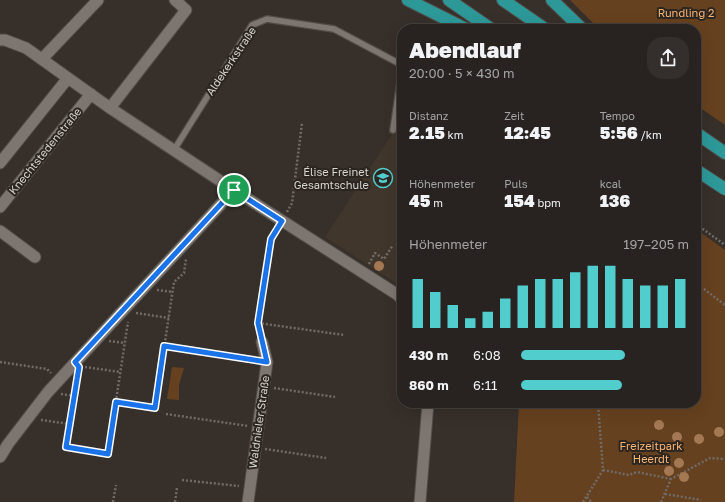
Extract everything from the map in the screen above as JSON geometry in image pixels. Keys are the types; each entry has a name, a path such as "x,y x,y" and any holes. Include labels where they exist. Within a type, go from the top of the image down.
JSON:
{"highway":[{"path":"408,0 456,24"},
{"path":"449,0 484,24"},
{"path":"503,0 538,24"},
{"path":"552,0 577,24"},
{"path":"701,136 725,153"},
{"path":"701,173 725,189"}],"street":[{"path":"42,59 98,0"},
{"path":"110,108 186,10 175,0"},
{"path":"0,40 26,48 110,108 397,295"},
{"path":"0,164 68,78"},
{"name":"Knechtstedenstraße","path":"0,207 91,94"},
{"path":"0,458 28,418 60,379 77,365 234,190"},
{"path":"0,230 35,257"},
{"name":"Waldnieler Straße","path":"248,502 267,362 262,342"},
{"path":"420,502 428,408"}],"lane":[{"name":"Aldekerkstraße","path":"174,150 252,25 267,19 334,29 397,62"},
{"path":"393,130 397,103"}],"path":[{"path":"262,342 258,323 271,239 292,203 302,123"},
{"path":"701,228 725,245"},
{"path":"363,273 375,253 384,259 393,245"},
{"path":"116,402 155,408 174,282 184,273 186,258"},
{"path":"701,289 704,289 725,305"},
{"path":"120,372 77,365 66,447 108,454 120,372 127,310 169,318"},
{"path":"258,323 344,335"},
{"path":"164,346 267,362"},
{"path":"0,362 47,369 60,379"},
{"path":"264,386 335,397"},
{"path":"583,502 603,470 598,408"},
{"path":"166,414 258,428"},
{"path":"28,418 70,424"},
{"path":"255,448 326,458"},
{"path":"662,502 671,479 710,458 725,459"},
{"path":"603,470 629,475 637,472 671,479"},
{"path":"182,480 250,488"},
{"path":"113,502 116,485"},
{"path":"175,502 177,488"},
{"path":"665,494 701,500"},
{"path":"587,497 591,502"}],"shaded area":[{"name":"Élise Freinet Gesamtschule","path":"397,127 397,284 325,237"}],"green space":[{"name":"Rundling 2","path":"570,0 725,0 725,125 701,108 701,24 594,24"},
{"name":"Freizeitpark Heerdt","path":"701,233 725,250 725,502 514,502 519,408 701,408"},
{"path":"172,367 184,368 179,385 179,400 167,399"}],"place":[{"name":"Élise Freinet Gesamtschule","path":"383,178"}],"route":[{"path":"234,190 282,221 271,239 258,323 267,362 164,346 155,408 116,402 108,454 66,447 79,367 75,362 234,190"}]}
